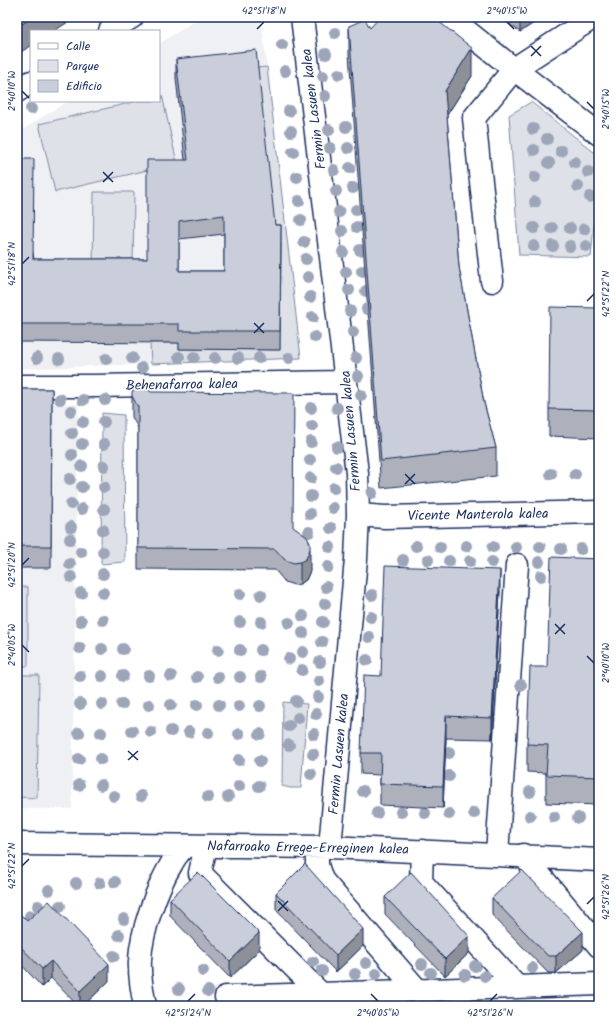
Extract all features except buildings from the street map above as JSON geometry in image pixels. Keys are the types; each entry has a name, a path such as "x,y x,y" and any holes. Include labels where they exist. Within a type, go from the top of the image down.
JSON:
{"street":[{"path":"112,30 132,17"},
{"name":"Fermin Lasuen kalea","path":"302,17 357,473 358,515 356,559 324,847 317,865 322,880 418,991"},
{"path":"449,17 599,134"},
{"path":"492,281 474,118 514,69 594,17"},
{"path":"17,91 30,83"},
{"name":"Behenafarroa kalea","path":"17,386 346,382"},
{"name":"Vicente Manterola kalea","path":"358,515 385,517 599,512"},
{"path":"497,854 517,565"},
{"name":"Nafarroako Errege-Erreginen kalea","path":"17,844 324,847 523,855 599,860"},
{"path":"145,1006 142,990 140,959 144,934 154,899 172,862 195,846 200,873 321,994"},
{"path":"422,851 421,882 517,987"},
{"path":"523,855 599,946"},
{"path":"226,997 599,984"}],"shaded area":[{"path":"201,17 261,17 301,358 17,369 17,133 66,102 160,102 160,43"},
{"path":"17,403 78,404 72,809 17,809"}],"green space":[{"path":"267,67 301,358 151,364 150,343 179,343 179,349 280,350 281,244 275,244 257,68"},
{"path":"162,95 177,163 55,192 39,124 134,102 160,102 160,96"},
{"path":"531,102 599,156 599,204 596,206 591,257 519,255 509,115"},
{"path":"94,192 134,192 133,268 93,268"},
{"path":"102,413 124,415 125,562 101,564"},
{"path":"17,587 28,587 28,666 17,666"},
{"path":"17,675 39,675 37,798 17,797"},
{"path":"283,702 307,704 301,788 282,786"}]}
